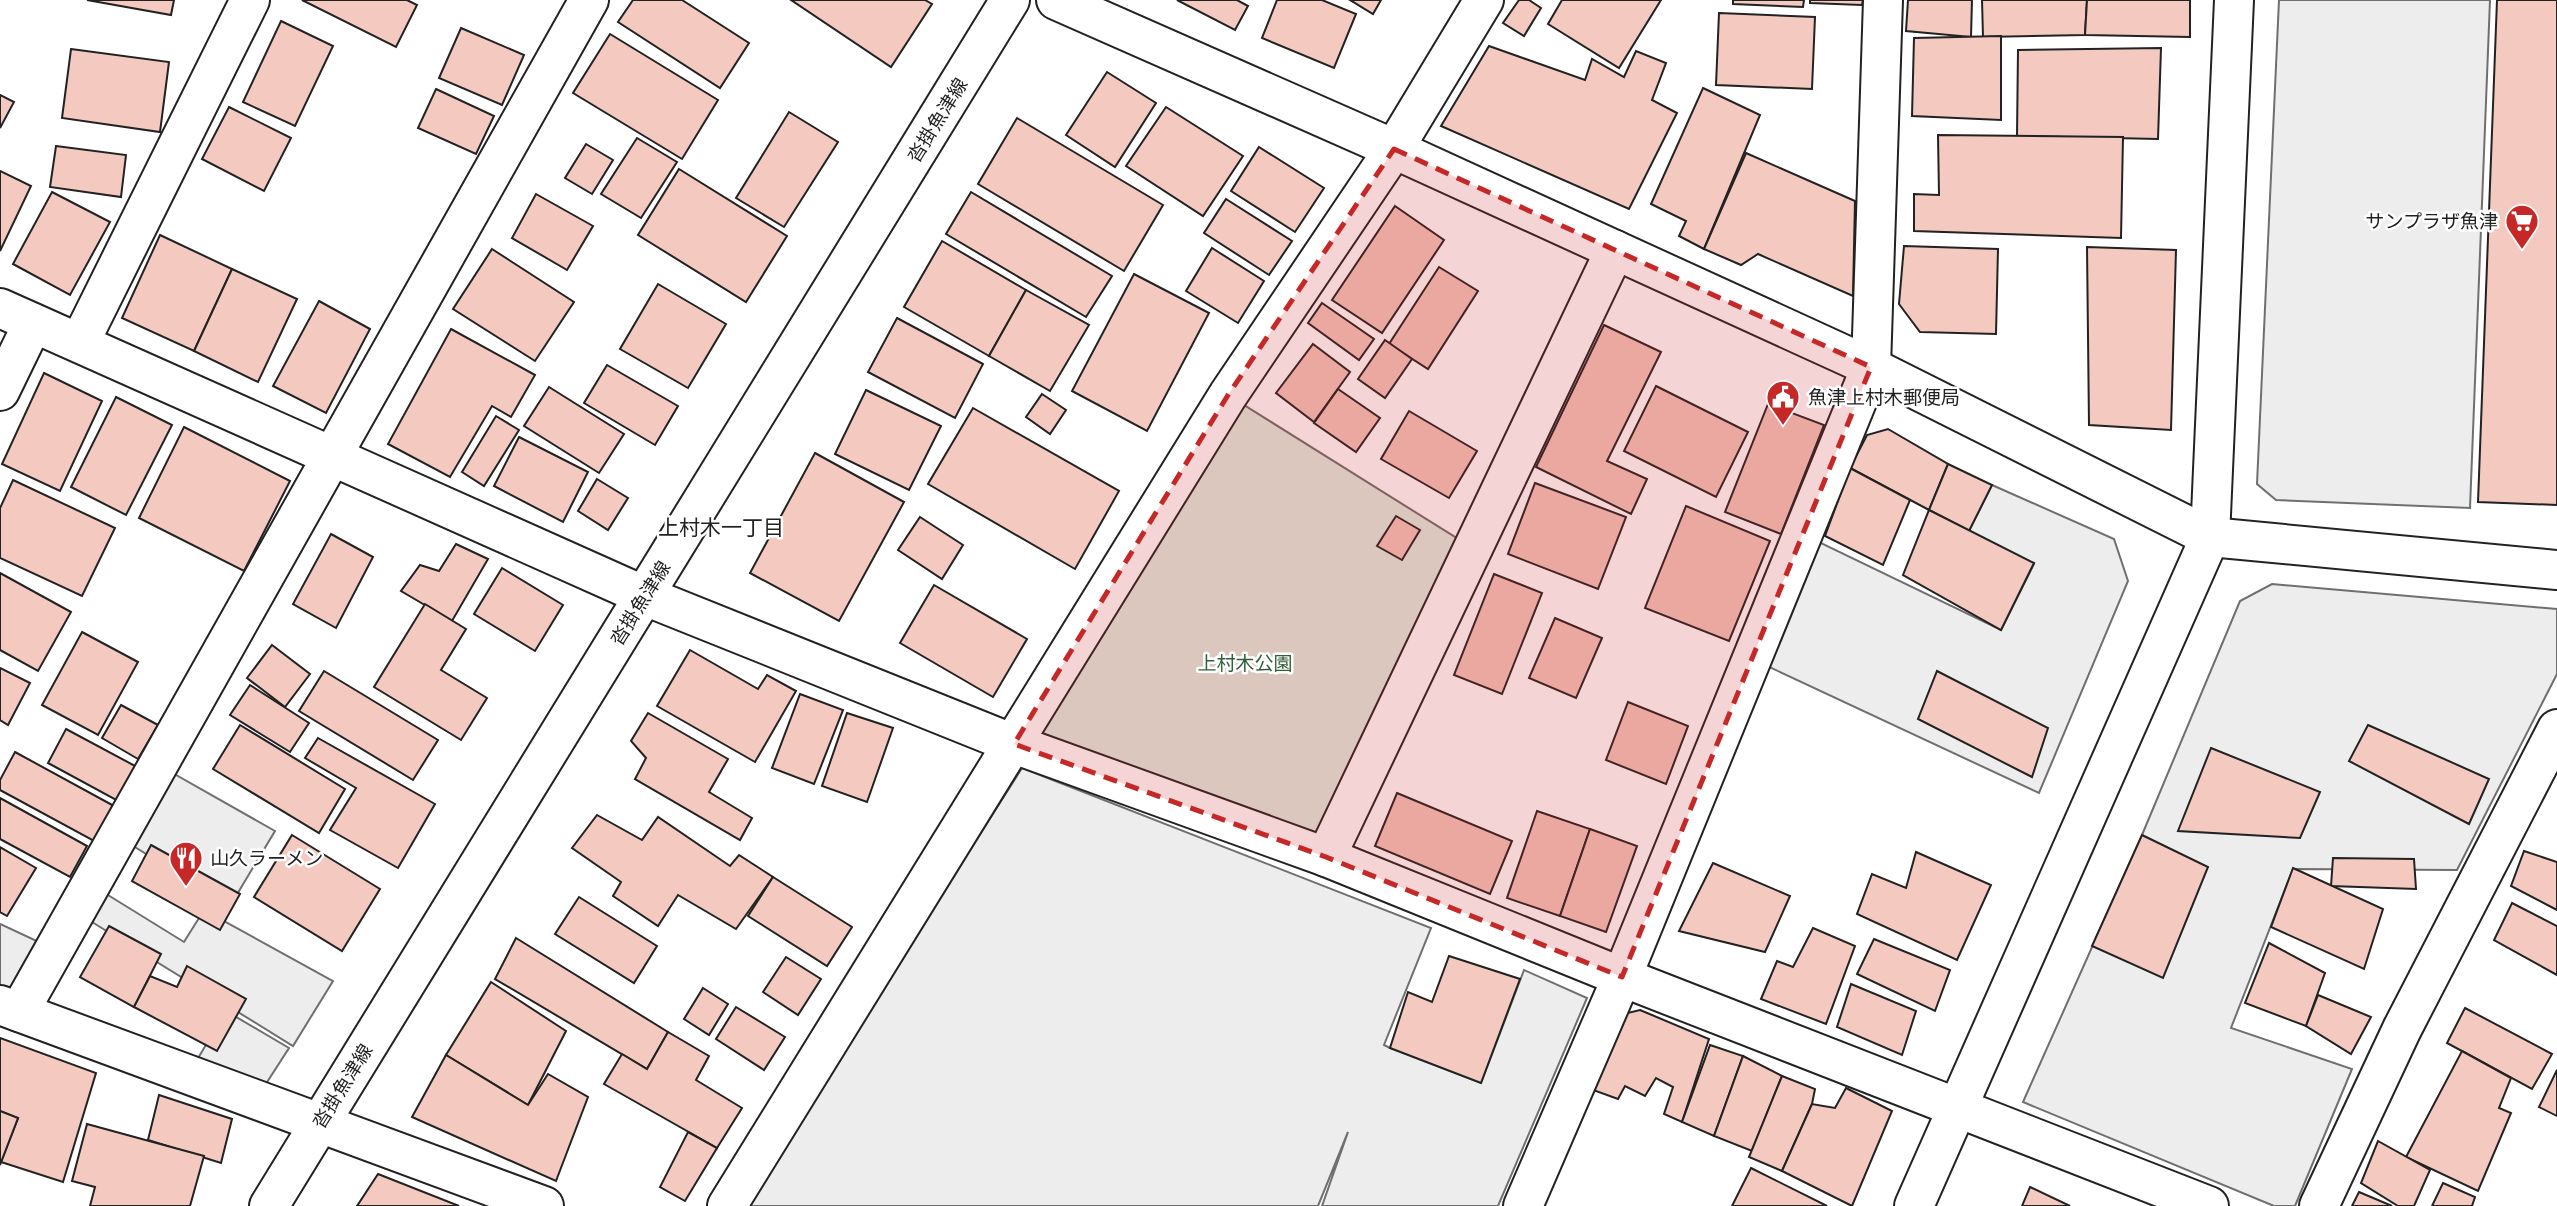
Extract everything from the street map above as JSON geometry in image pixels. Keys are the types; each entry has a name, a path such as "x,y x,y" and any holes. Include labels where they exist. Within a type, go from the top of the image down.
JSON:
{"street":[{"path":"80,342 250,0"},
{"path":"544,1206 9,1009 334,458 589,0"},
{"name":"沓掛魚津線","path":"269,1206 1010,0"},
{"path":"1056,0 1395,149 1871,367 2210,537 2557,570"},
{"path":"727,1206 1228,395 1395,149 1484,0"},
{"path":"1523,1206 1622,977 1871,367 1883,0"},
{"path":"1914,1206 2210,537 2234,0"},
{"path":"1326,857 1615,250"},
{"path":"0,391 16,315 645,596 1014,744 1326,857 1622,977 2209,1206"},
{"path":"2319,1206 2402,1029 2557,729"}],"highlighted area":[{"path":"1394,149 1871,367 1622,977 1326,857 1014,744 1228,395"}],"green space":[{"name":"上村木公園","path":"1228,395 1471,547 1326,857 1014,744"}],"shaded area":[{"path":"2279,0 2490,0 2470,508 2276,500 2257,484"},
{"path":"1992,485 2114,539 2128,581 2039,793 1765,665 1819,542 2001,630 2034,564 1969,531"},
{"path":"2272,584 2557,609 2557,674 2457,870 2293,869 2231,1028 2352,1069 2295,1206 2274,1206 2023,1102 2142,835 2240,601"},
{"path":"162,767 275,831 230,906 122,839"},
{"path":"1022,768 1431,928 1384,1045 1390,1048 1481,1083 1524,970 1587,998 1498,1206 1322,1206 1348,1132 1318,1206 743,1206"},
{"path":"95,887 184,942 204,910 333,981 293,1046 79,914"},
{"path":"0,924 41,943 9,996 0,992"},
{"path":"226,1011 289,1048 260,1093 194,1065"}],"building":[{"path":"87,0 174,0 171,15"},
{"path":"302,0 407,0 417,5 396,47"},
{"path":"633,0 682,0 749,43 720,88 618,22"},
{"path":"791,0 925,0 932,4 891,67"},
{"path":"1177,0 1237,0 1248,6 1235,30"},
{"path":"1277,0 1322,0 1356,14 1334,68 1262,38"},
{"path":"1350,0 1381,0 1373,14"},
{"path":"1519,0 1529,0 1541,8 1524,36 1503,23"},
{"path":"1562,0 1661,0 1619,68 1548,24"},
{"path":"1733,0 1804,0 1803,7 1733,4"},
{"path":"1810,0 1863,0 1862,5 1810,3"},
{"path":"1908,0 1972,0 1971,37 1906,31"},
{"path":"1982,0 2087,0 2085,35 1983,37"},
{"path":"2087,0 2190,0 2190,37 2085,35"},
{"name":"サンプラザ魚津","path":"2497,0 2557,0 2557,505 2478,502"},
{"path":"1719,13 1815,17 1812,89 1716,85"},
{"path":"281,21 333,46 295,126 243,102"},
{"path":"461,28 524,55 502,105 439,78"},
{"path":"610,34 718,100 682,159 573,93"},
{"path":"2001,36 2001,120 1912,116 1914,38"},
{"path":"1489,46 1585,80 1592,59 1624,77 1636,51 1666,63 1652,100 1677,113 1629,209 1441,126"},
{"path":"2161,48 2158,139 2017,136 2018,50"},
{"path":"71,49 169,62 160,132 62,118"},
{"path":"1107,72 1156,103 1115,167 1066,135"},
{"path":"1703,88 1760,115 1704,249 1679,236 1686,221 1651,204"},
{"path":"436,89 494,116 476,154 418,128"},
{"path":"0,95 14,102 0,128"},
{"path":"229,107 291,138 264,191 202,159"},
{"path":"1166,107 1243,156 1203,216 1126,166"},
{"path":"789,112 838,142 784,227 736,198"},
{"path":"1017,118 1163,205 1124,271 978,184"},
{"path":"1938,135 2123,137 2121,238 1914,231 1914,194 1939,195"},
{"path":"637,138 677,162 641,218 601,194"},
{"path":"586,144 613,160 592,194 565,178"},
{"path":"56,146 126,155 121,197 50,187"},
{"path":"1259,147 1324,188 1295,232 1231,191"},
{"path":"1746,153 1855,201 1853,296 1758,254 1741,265 1704,249"},
{"path":"679,169 787,236 746,302 638,235"},
{"path":"0,171 31,186 0,251"},
{"path":"52,192 110,222 70,295 13,264"},
{"path":"971,192 1112,276 1086,317 946,234"},
{"path":"536,194 593,226 567,270 512,238"},
{"path":"1226,199 1292,241 1269,275 1204,233"},
{"path":"1395,206 1444,240 1382,333 1332,300"},
{"path":"160,235 232,269 194,351 122,318"},
{"path":"942,241 1026,290 989,356 904,307"},
{"path":"1904,246 1998,249 1996,334 1920,332 1899,304"},
{"path":"2087,247 2176,250 2171,430 2089,425"},
{"path":"1212,248 1264,281 1238,323 1186,291"},
{"path":"492,249 574,302 535,361 453,309"},
{"path":"1439,267 1478,291 1428,369 1389,344"},
{"path":"232,269 297,299 258,382 194,351"},
{"path":"1134,274 1209,313 1147,431 1072,391"},
{"path":"658,284 726,324 688,388 620,349"},
{"path":"1026,290 1089,325 1050,391 989,356"},
{"path":"319,301 370,329 326,413 273,386"},
{"path":"1322,303 1374,339 1359,360 1308,323"},
{"path":"897,318 983,364 955,418 868,372"},
{"path":"1604,325 1661,352 1607,461 1647,479 1631,514 1536,467"},
{"path":"451,329 535,375 511,417 492,406 450,477 388,444"},
{"path":"1385,340 1412,359 1385,398 1358,379"},
{"path":"1313,344 1350,372 1314,422 1276,393"},
{"path":"607,365 678,406 655,445 584,403"},
{"path":"44,373 102,401 60,491 2,464"},
{"path":"1656,386 1748,432 1716,497 1624,451"},
{"path":"549,387 624,434 599,473 524,426"},
{"path":"1338,389 1380,418 1356,452 1314,423"},
{"path":"866,390 941,426 909,490 835,454"},
{"path":"1042,394 1066,410 1050,434 1026,417"},
{"path":"116,397 172,425 126,515 71,487"},
{"path":"1768,404 1824,425 1781,534 1725,512"},
{"path":"973,408 1119,491 1075,569 928,484"},
{"path":"1409,411 1477,451 1449,498 1381,459"},
{"path":"496,416 519,430 484,486 462,472"},
{"path":"184,427 290,481 244,571 139,518"},
{"path":"1888,429 1948,464 1929,510 1850,468 1867,435"},
{"path":"519,437 588,472 563,522 494,486"},
{"path":"815,453 904,502 839,621 750,573"},
{"path":"1948,464 1992,485 1969,531 1929,510"},
{"path":"1850,468 1910,500 1883,565 1825,536"},
{"path":"597,479 628,498 608,530 578,511"},
{"path":"13,480 115,528 82,596 0,558 0,508"},
{"path":"1535,483 1626,517 1598,589 1508,554"},
{"path":"1686,506 1770,541 1729,641 1645,608"},
{"path":"1929,510 2034,563 2001,630 1903,575"},
{"path":"1396,516 1420,530 1402,560 1377,546"},
{"path":"920,517 963,545 942,579 898,550"},
{"path":"331,534 373,557 336,628 293,604"},
{"path":"456,544 488,559 452,621 401,591 420,565 439,571"},
{"path":"502,568 563,605 535,651 474,614"},
{"path":"0,573 71,612 38,671 0,650"},
{"path":"1494,574 1542,593 1502,694 1454,675"},
{"path":"934,585 1027,639 993,697 900,643"},
{"path":"425,604 466,629 441,670 487,698 461,740 374,687"},
{"path":"1555,618 1602,638 1576,698 1529,678"},
{"path":"82,632 138,662 98,735 42,705"},
{"path":"272,645 310,674 285,707 247,678"},
{"path":"690,650 758,689 767,675 796,691 755,762 657,706"},
{"path":"0,668 30,683 8,725 0,720"},
{"path":"324,671 438,740 413,780 299,711"},
{"path":"1937,671 2048,728 2032,777 1918,719"},
{"path":"250,685 309,723 290,752 230,715"},
{"path":"800,694 843,710 814,784 772,768"},
{"path":"1628,702 1688,726 1666,784 1606,760"},
{"path":"121,705 158,725 138,759 102,738"},
{"path":"648,713 728,759 709,792 752,818 740,840 635,779 646,758 631,741"},
{"path":"847,713 893,728 867,802 822,786"},
{"path":"240,725 345,789 319,833 213,769"},
{"path":"2368,725 2489,779 2469,824 2349,761"},
{"path":"66,729 137,767 118,801 48,763"},
{"path":"318,738 435,804 398,868 330,830 356,788 305,758"},
{"path":"2211,748 2320,792 2300,838 2178,831"},
{"path":"15,752 114,806 94,841 0,790 0,780"},
{"path":"1397,793 1512,841 1490,894 1375,846"},
{"path":"0,798 87,846 70,877 0,839"},
{"path":"1537,811 1590,829 1560,916 1507,898"},
{"path":"597,815 642,840 658,817 730,866 739,855 773,877 736,929 678,895 658,926 613,896 621,882 572,848"},
{"path":"1590,829 1637,846 1606,932 1560,916"},
{"path":"292,835 380,889 342,951 254,897"},
{"path":"2142,835 2208,867 2163,978 2092,946"},
{"name":"山久ラーメン","path":"151,845 240,894 220,930 132,881"},
{"path":"0,847 36,868 7,916 0,912"},
{"path":"2524,851 2557,862 2557,910 2511,886"},
{"path":"1916,852 1991,885 1957,960 1857,914 1872,874 1906,888"},
{"path":"2333,858 2414,859 2416,889 2331,886"},
{"path":"1713,863 1790,896 1765,952 1679,931"},
{"path":"2293,868 2383,909 2364,969 2271,927"},
{"path":"773,877 852,927 827,966 748,916"},
{"path":"579,897 657,946 634,983 555,934"},
{"path":"2512,903 2557,926 2557,975 2494,940"},
{"path":"109,926 161,954 134,1007 80,977"},
{"path":"1813,928 1855,946 1826,1024 1761,999 1777,961 1793,967"},
{"path":"516,938 668,1032 647,1069 495,979"},
{"path":"1874,939 1950,970 1935,1011 1857,974"},
{"path":"2269,943 2325,973 2306,1026 2245,1003"},
{"path":"1449,956 1520,979 1481,1083 1390,1048 1408,992 1432,1002"},
{"path":"786,957 821,979 798,1015 763,992"},
{"path":"187,966 246,999 217,1051 134,1007 150,976 177,987"},
{"path":"491,982 566,1031 528,1105 446,1055"},
{"path":"1851,984 1916,1011 1902,1055 1837,1027"},
{"path":"703,988 728,1004 709,1035 684,1019"},
{"path":"2318,995 2371,1017 2351,1054 2306,1026"},
{"path":"736,1007 785,1037 764,1070 716,1039"},
{"path":"2465,1008 2552,1054 2532,1089 2447,1043"},
{"path":"1640,1010 1709,1039 1682,1122 1664,1114 1673,1087 1656,1078 1645,1096 1625,1086 1618,1099 1593,1090 1619,1015"},
{"path":"668,1032 709,1056 696,1080 742,1108 717,1148 604,1084 622,1054 647,1069"},
{"path":"0,1038 96,1073 63,1182 1,1162 18,1118 0,1111"},
{"path":"1710,1045 1743,1056 1714,1136 1682,1122"},
{"path":"2462,1051 2511,1078 2499,1108 2511,1113 2478,1191 2406,1157"},
{"path":"446,1055 528,1105 548,1074 588,1097 556,1181 412,1117"},
{"path":"1743,1056 1782,1076 1752,1151 1714,1136"},
{"path":"2557,1070 2557,1116 2539,1107"},
{"path":"1782,1076 1815,1089 1812,1104 1782,1171 1749,1157"},
{"path":"1846,1088 1892,1111 1852,1206 1782,1171 1812,1104 1835,1108"},
{"path":"159,1095 232,1119 221,1163 148,1140"},
{"path":"0,1111 18,1118 0,1165"},
{"path":"87,1124 204,1156 190,1206 90,1206 95,1187 72,1181"},
{"path":"688,1132 717,1148 685,1201 660,1187"},
{"path":"2378,1141 2430,1170 2414,1206 2398,1206 2361,1183"},
{"path":"1751,1168 1827,1206 1732,1206"},
{"path":"378,1174 459,1206 357,1206"},
{"path":"2443,1183 2475,1197 2472,1206 2432,1206"},
{"path":"2030,1187 2070,1206 2022,1206"},
{"path":"2359,1192 2392,1206 2352,1206"}],"place":[{"name":"サンプラザ魚津","path":"2522,251"},
{"name":"魚津上村木郵便局","path":"1783,427"},
{"name":"山久ラーメン","path":"186,888"}],"district":[{"name":"上村木一丁目","path":"721,528"}]}
